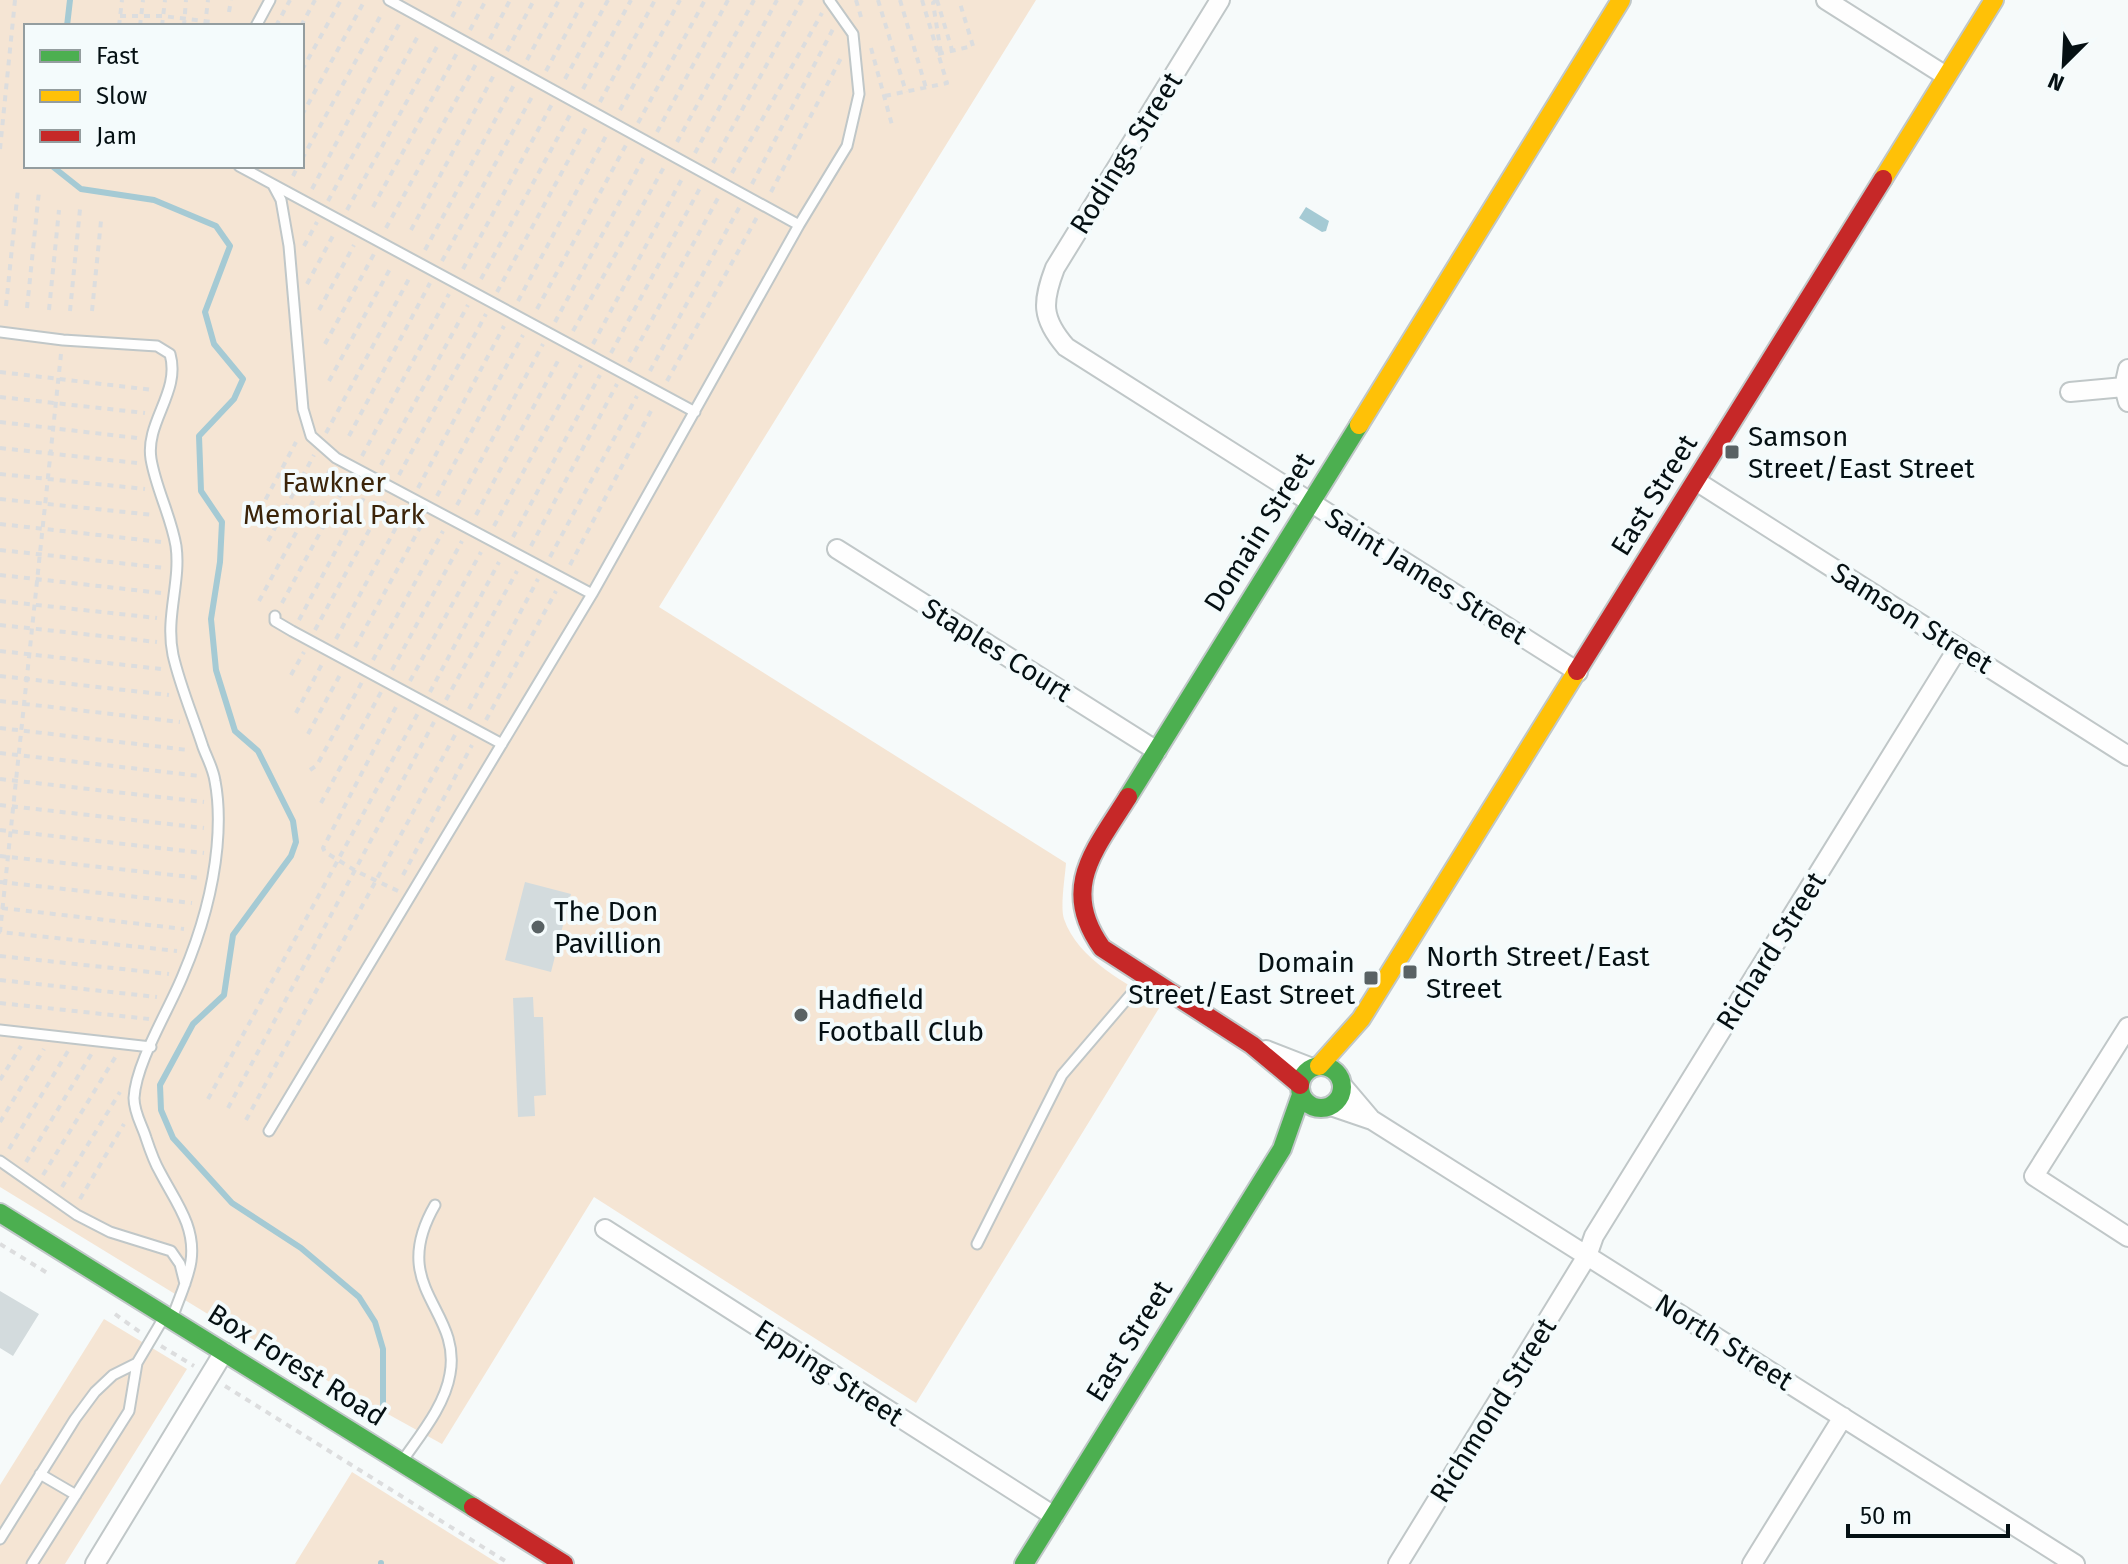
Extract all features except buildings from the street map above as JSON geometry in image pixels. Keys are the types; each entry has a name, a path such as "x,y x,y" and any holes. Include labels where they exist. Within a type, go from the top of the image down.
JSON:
{"street":[{"name":"Rodings Street","path":"1045,312 1047,289 1055,268 1220,0"},
{"name":"Domain Street","path":"1300,1090 1252,1045 1102,948 1085,923 1080,895 1085,869 1621,0"},
{"path":"1826,0 1946,76"},
{"name":"East Street","path":"1316,1067 1361,1019 1994,0"},
{"name":"Saint James Street","path":"1045,312 1066,347 1578,672"},
{"path":"2070,392 2127,386"},
{"name":"Samson Street","path":"1696,481 2128,756"},
{"name":"Staples Court","path":"837,549 1157,751"},
{"name":"Richard Street","path":"1587,1256 1594,1236 1958,648"},
{"name":"East Street","path":"1341,1081 1361,1019"},
{"path":"2128,1027 2034,1176 2128,1237"},
{"name":"Domain Street","path":"1252,1045 1316,1067"},
{"path":"1316,1067 1331,1068 1341,1081 1340,1097 1326,1107 1309,1105 1300,1090 1303,1075 1316,1067"},
{"name":"North Street","path":"1341,1081 1372,1120"},
{"name":"East Street","path":"1282,1149 1300,1090"},
{"name":"East Street","path":"1024,1564 1282,1149 1326,1107"},
{"name":"North Street","path":"1326,1107 1372,1120 2075,1564"},
{"name":"Box Forest Road","path":"0,1213 564,1564"},
{"name":"Epping Street","path":"605,1229 1054,1516"},
{"name":"Richmond Street","path":"1398,1564 1587,1256"},
{"path":"95,1564 224,1352"},
{"path":"1752,1564 1843,1417"}],"lane":[{"path":"257,24 270,0"},
{"path":"389,0 799,225"},
{"path":"269,1131 592,594 799,225 847,146 859,94 853,34 829,0"},
{"path":"243,168 695,412"},
{"path":"273,185 283,209 303,409 311,436 336,458 592,594"},
{"path":"0,332 157,346 170,354 173,365 170,392 152,440 151,456 175,544 172,644 186,697 215,778 219,803 216,855 206,905 192,953 137,1079 135,1106 160,1174 172,1190 188,1227 192,1254 185,1284 168,1317 137,1363 129,1411 32,1564"},
{"path":"275,616 275,621 292,631 502,744"},
{"path":"977,1244 1062,1075 1146,977"},
{"path":"0,1030 151,1047"},
{"path":"0,1162 73,1212 110,1232 171,1251 180,1264 185,1284"},
{"path":"401,1463 431,1418 451,1373 449,1338 420,1275 418,1253 421,1234 435,1205"},
{"path":"0,1539 95,1392 113,1375 137,1363"},
{"path":"40,1474 76,1495"}],"path":[{"path":"0,149 15,0"},
{"path":"119,24 122,0"},
{"path":"140,24 143,0"},
{"path":"162,24 165,0"},
{"path":"184,24 186,0"},
{"path":"120,16 163,16 207,23 208,0"},
{"path":"229,12 231,0"},
{"path":"277,24 290,0"},
{"path":"302,24 315,0"},
{"path":"304,66 341,0"},
{"path":"304,111 365,0"},
{"path":"294,307 461,0"},
{"path":"373,207 486,0"},
{"path":"325,344 510,0"},
{"path":"411,230 534,0"},
{"path":"268,541 559,0"},
{"path":"349,436 584,0"},
{"path":"275,616 608,0"},
{"path":"579,97 631,0"},
{"path":"291,675 655,0"},
{"path":"296,713 680,0"},
{"path":"308,734 705,0"},
{"path":"310,770 317,765 728,0"},
{"path":"321,803 754,0"},
{"path":"410,897 356,871 323,848 404,691 777,0"},
{"path":"856,0 864,27"},
{"path":"878,0 906,92"},
{"path":"900,0 926,88"},
{"path":"922,0 940,53"},
{"path":"885,96 947,83 933,3 936,0"},
{"path":"936,0 952,50"},
{"path":"940,53 973,46 959,0"},
{"path":"305,202 407,10"},
{"path":"304,155 382,13"},
{"path":"291,270 419,34"},
{"path":"402,876 853,34"},
{"path":"869,41 892,125"},
{"path":"1,130 12,131"},
{"path":"293,176 297,168"},
{"path":"6,306 18,189"},
{"path":"27,308 39,191"},
{"path":"70,311 80,209"},
{"path":"49,310 59,210"},
{"path":"92,311 101,221"},
{"path":"319,310 358,238"},
{"path":"329,381 391,267"},
{"path":"63,340 0,932 192,953"},
{"path":"0,372 170,392"},
{"path":"0,397 161,414"},
{"path":"0,422 152,440"},
{"path":"260,510 306,423"},
{"path":"0,448 153,465"},
{"path":"259,601 336,458"},
{"path":"0,474 159,491"},
{"path":"292,631 375,477"},
{"path":"0,499 168,517"},
{"path":"0,524 175,544"},
{"path":"0,550 176,569"},
{"path":"0,575 172,594"},
{"path":"0,601 171,619"},
{"path":"0,625 172,644"},
{"path":"0,651 178,671"},
{"path":"0,676 186,697"},
{"path":"0,701 195,724"},
{"path":"0,728 205,752"},
{"path":"0,753 215,778"},
{"path":"0,779 219,803"},
{"path":"0,805 217,829"},
{"path":"0,830 216,855"},
{"path":"0,856 212,879"},
{"path":"3,882 206,905"},
{"path":"1,908 199,930"},
{"path":"0,956 183,975"},
{"path":"0,980 172,999"},
{"path":"0,1003 162,1020"},
{"path":"0,1080 28,1033"},
{"path":"0,1122 52,1036"},
{"path":"0,1162 76,1038"},
{"path":"18,1174 99,1041"},
{"path":"35,1186 124,1044"},
{"path":"54,1199 123,1085"},
{"path":"73,1212 135,1106"},
{"path":"0,1244 52,1275"},
{"name":"Box Forest Road","path":"110,1311 151,1340 510,1564"}],"green space":[{"name":"Fawkner Memorial Park","path":"0,0 1036,0 659,607 1066,863 1063,914 1071,934 1080,947 1105,969 1161,1005 916,1403 594,1197 442,1444 216,1319 0,1187"},
{"path":"104,1319 187,1369 65,1564 0,1564 0,1485"},
{"path":"352,1472 499,1564 295,1564"}],"water":[{"path":"1306,207 1329,221 1326,231 1322,232 1299,218"}],"waterway":[{"path":"67,24 70,0"},
{"path":"55,168 81,189 154,200 216,226 230,246 205,312 214,344 243,379 234,399 199,436 201,491 222,522 220,562 211,619 216,670 235,731 258,751 293,821 296,842 291,856 233,935 224,995 193,1024 160,1085 161,1110 173,1138 232,1203 301,1248 359,1297 375,1322 383,1349 383,1405"}],"traffic: fast":[{"path":"1128,797 1359,425"},
{"path":"1321,1066 1336,1072 1342,1087 1336,1102 1321,1108 1306,1102 1300,1087 1306,1072 1321,1066"},
{"path":"1024,1564 1282,1149 1301,1095"},
{"path":"0,1213 473,1507"}],"traffic: slow":[{"path":"1359,425 1621,0"},
{"path":"1883,179 1994,0"},
{"path":"1319,1066 1361,1019 1577,671"}],"traffic: jam":[{"path":"1577,671 1883,179"},
{"path":"1128,797 1086,870 1083,907 1089,926 1102,948 1252,1045 1300,1085"},
{"path":"473,1507 564,1564"}],"place":[{"name":"Samson Street/East Street","path":"1732,452"},
{"name":"The Don Pavillion","path":"538,927"},
{"name":"North Street/East Street","path":"1410,972"},
{"name":"Domain Street/East Street","path":"1371,978"},
{"name":"Hadfield Football Club","path":"801,1015"}]}
